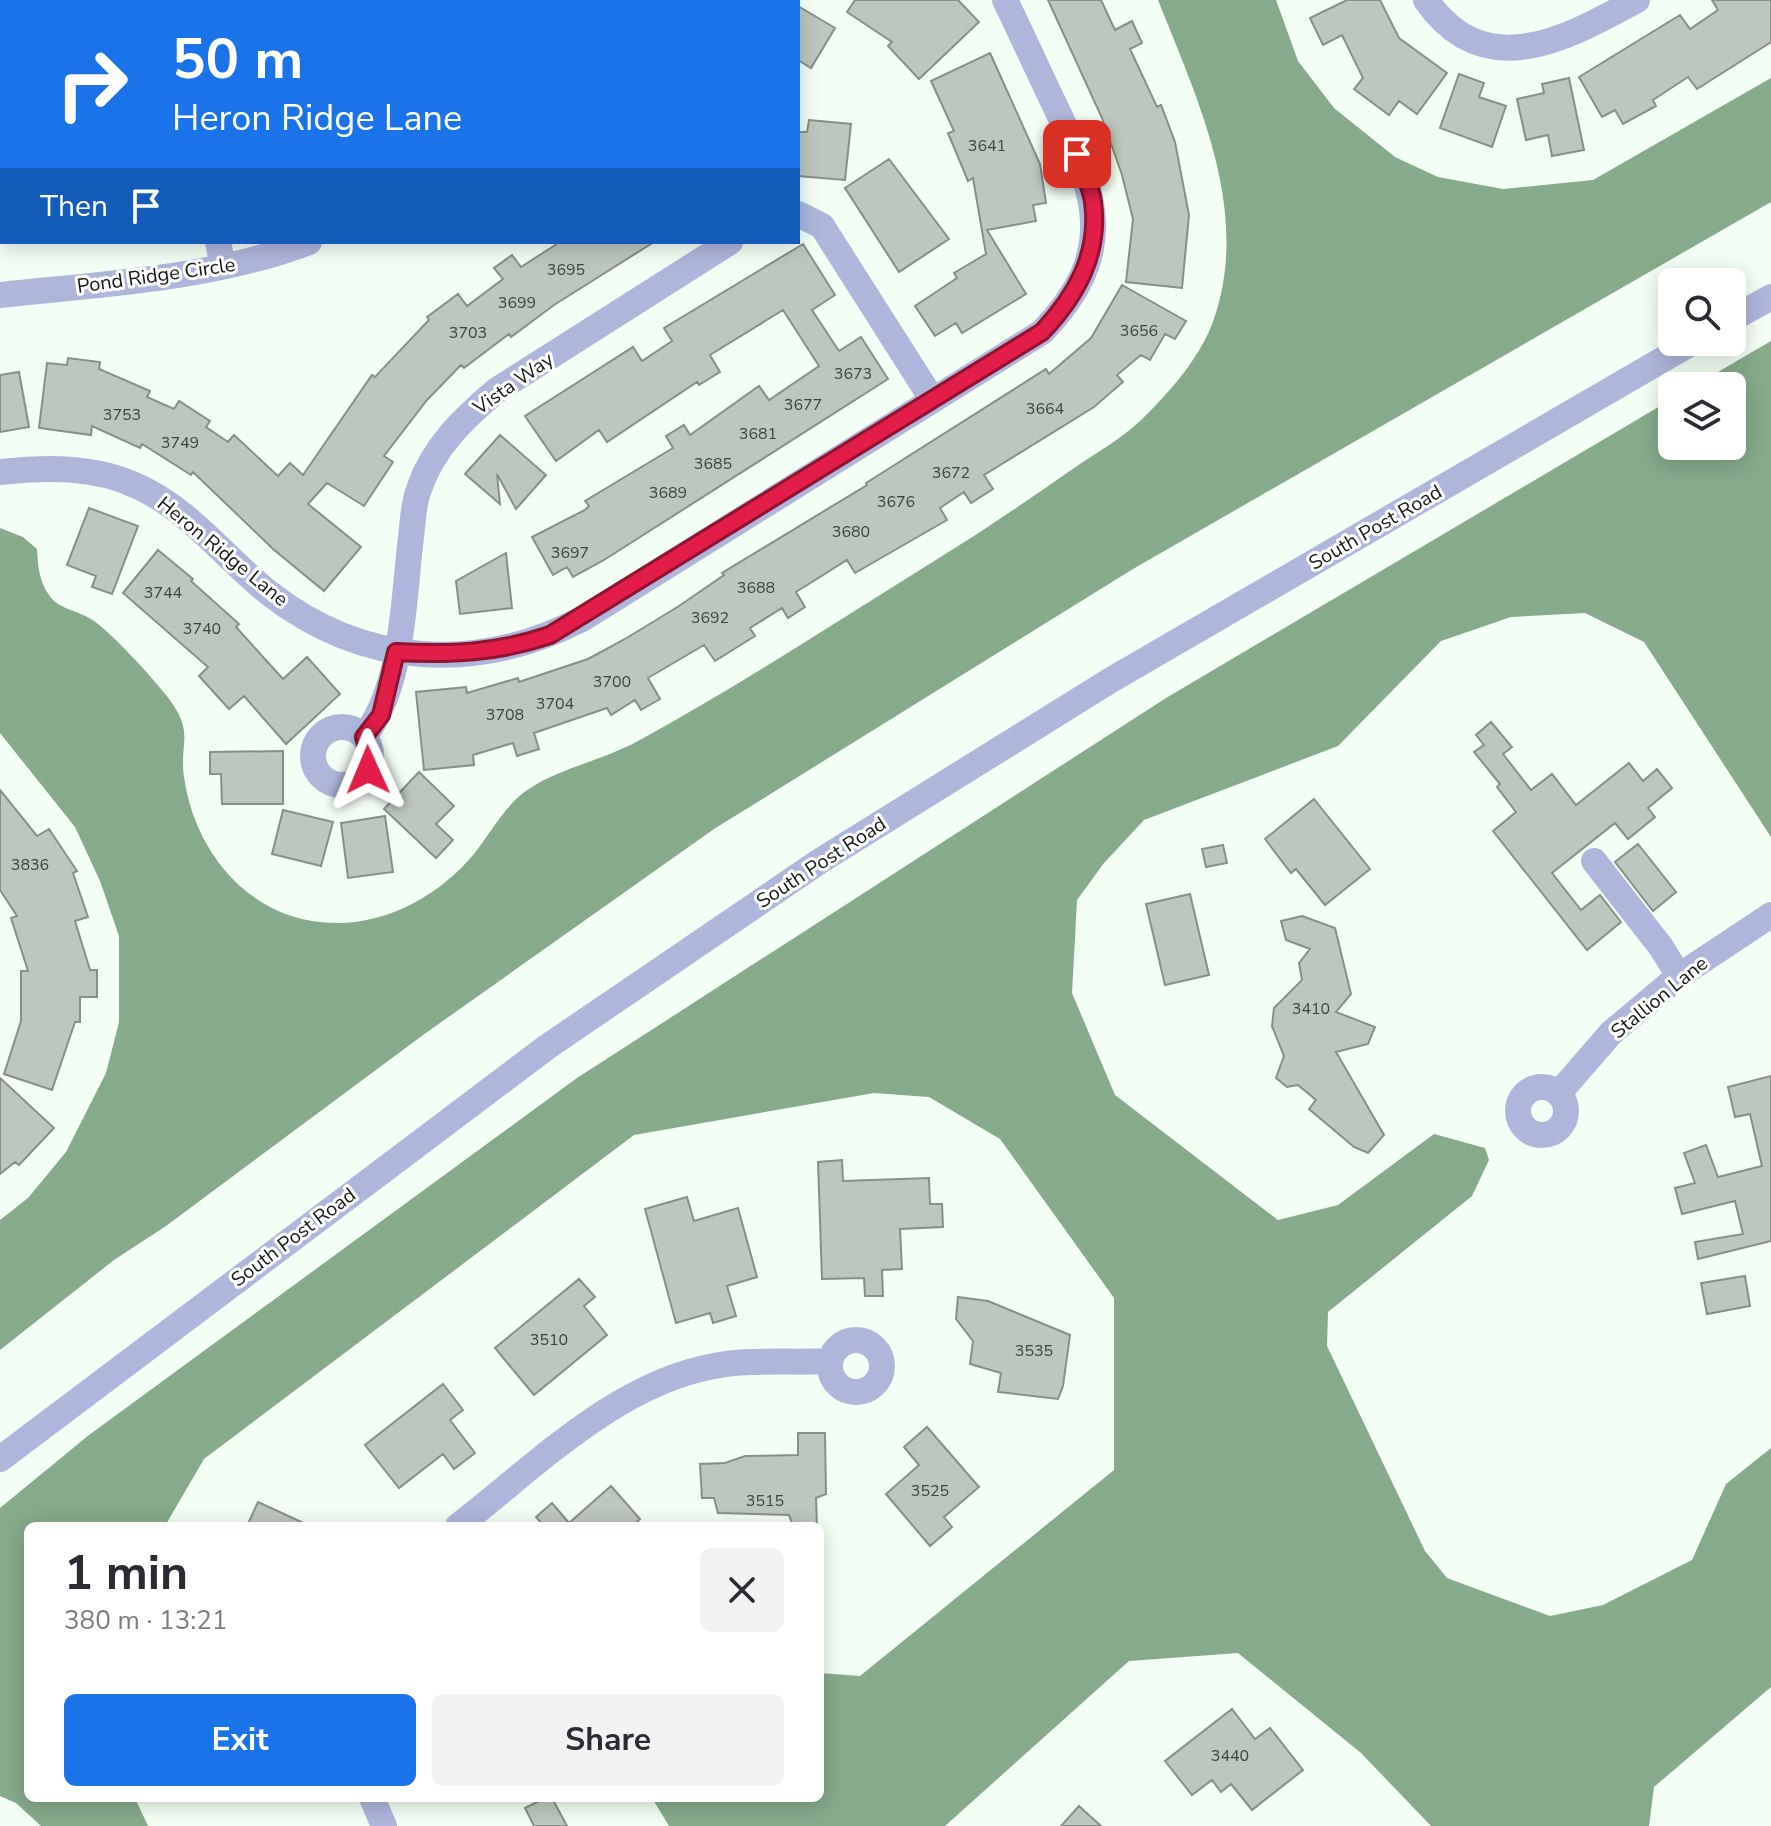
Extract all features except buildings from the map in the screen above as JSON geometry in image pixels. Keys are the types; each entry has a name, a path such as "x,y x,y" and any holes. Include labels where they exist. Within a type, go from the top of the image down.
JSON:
{"street":[{"name":"Heron Ridge Lane","path":"0,472 96,471 137,485 171,505 270,594 360,645 396,652 452,655 512,648 550,635 1042,332 1068,305 1081,281 1093,240 1093,200 1077,154 1005,0"},
{"path":"1426,0 1445,21 1479,43 1519,48 1543,45 1569,36 1637,0"},
{"path":"800,215 822,226 932,399"},
{"name":"Pond Ridge Circle","path":"0,295 128,281 221,254 273,256 304,244"},
{"name":"Vista Way","path":"364,737 381,715 396,652 418,491 436,452 463,419 497,390 727,244"},
{"path":"1746,311 1771,297"},
{"name":"South Post Road","path":"0,1459 547,1047 820,861 1111,680 1669,356"},
{"path":"1594,861 1661,947 1679,976"},
{"name":"Stallion Lane","path":"1559,1093 1611,1033 1679,976 1771,915"},
{"path":"463,1522 615,1405 658,1385 714,1366 830,1361"},
{"path":"374,1802 384,1826"}],"shaded area":[{"path":"1158,0 1276,0 1298,61 1334,108 1395,157 1438,177 1503,189 1593,180 1771,78 1771,202 1133,569 714,829 423,1035 166,1226 114,1260 0,1350 0,1220 28,1198 66,1152 106,1073 119,1022 119,936 100,881 75,827 0,733 0,528 23,537 37,549 41,579 53,600 91,619 109,633 151,677 175,708 184,728 184,777 199,828 211,852 246,891 268,906 320,922 364,921 406,907 425,897 459,870 509,806 536,784 638,741 827,628 974,536 1118,439 1173,386 1193,361 1214,319 1224,278 1226,237 1223,197 1215,156 1189,77"},
{"path":"1771,341 1771,837 1644,642 1585,613 1511,617 1441,641 1338,746 1144,820 1104,863 1077,900 1072,993 1115,1095 1278,1220 1338,1205 1434,1134 1485,1148 1489,1160 1472,1196 1328,1312 1327,1346 1425,1551 1447,1578 1550,1616 1603,1605 1692,1560 1726,1484 1771,1448 1771,1687 1654,1787 1649,1826 1431,1826 1361,1753 1238,1653 1129,1661 945,1826 669,1826 654,1802 824,1802 824,1673 860,1676 1114,1470 1114,1298 1000,1139 929,1097 874,1093 634,1135 204,1459 167,1522 24,1522 24,1802 137,1802 148,1826 41,1826 16,1803 0,1796 0,1508 89,1435 577,1078 1166,698 1658,407 1658,460 1746,460 1746,372 1718,372"}],"route":[{"path":"368,770 370,747 364,737 381,715 396,652 452,655 512,648 550,635 582,619 1042,332 1068,305 1081,281 1093,240 1093,200 1077,154"}]}
